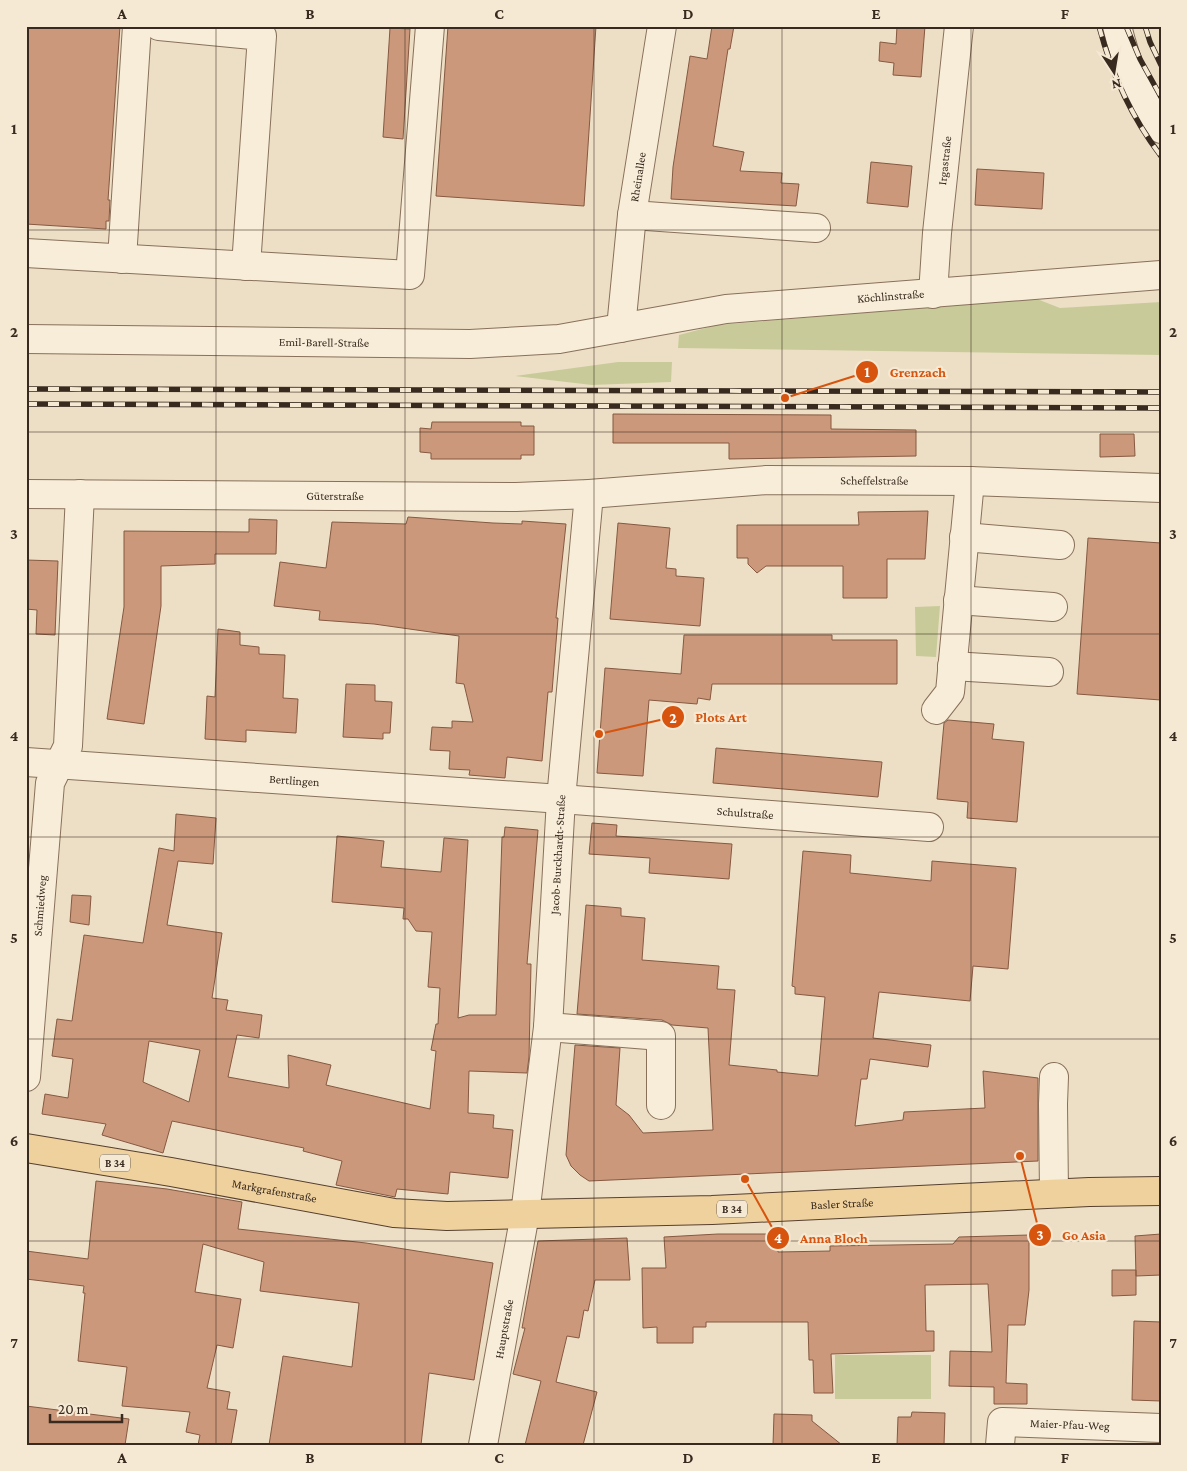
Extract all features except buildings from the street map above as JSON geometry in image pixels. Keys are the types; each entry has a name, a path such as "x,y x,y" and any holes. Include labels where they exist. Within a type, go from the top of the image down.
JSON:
{"main road":[{"name":"Markgrafenstraße","path":"26,1148 171,1172 394,1213 447,1216 525,1214"},
{"name":"Basler Straße","path":"525,1214 712,1210 1054,1193 1161,1191"}],"street":[{"path":"122,259 137,26"},
{"path":"159,26 262,36 246,266"},
{"path":"26,253 410,275 430,26"},
{"name":"Rheinallee","path":"621,328 632,215 662,26"},
{"name":"Irgastraße","path":"933,294 937,233 959,26"},
{"path":"1117,26 1134,79 1151,114 1161,129"},
{"path":"632,215 816,228"},
{"name":"Köchlinstraße","path":"621,328 726,309 1161,276"},
{"name":"Emil-Barell-Straße","path":"26,340 470,344 559,339 621,328"},
{"name":"Scheffelstraße","path":"589,494 767,480 970,481 1161,488"},
{"path":"936,710 950,692 970,481"},
{"name":"Güterstraße","path":"26,494 516,497 589,494"},
{"path":"59,764 68,746 80,494"},
{"name":"Jacob-Burckhardt-Straße","path":"525,1214 548,1028 561,799 589,494"},
{"path":"964,537 1060,545"},
{"path":"958,600 1053,607"},
{"path":"952,666 1048,672"},
{"name":"Bertlingen","path":"26,762 561,799"},
{"name":"Schmiedweg","path":"26,1077 50,783 59,764"},
{"name":"Schulstraße","path":"561,799 929,827"},
{"path":"548,1028 661,1036 661,1105"},
{"path":"1054,1077 1054,1193"},
{"name":"Hauptstraße","path":"478,1434 525,1214"},
{"name":"Maier-Pfau-Weg","path":"1000,1445 1002,1422 1161,1428"}],"green space":[{"path":"1037,299 1060,308 1161,302 1161,355 678,348 679,335 717,325"},
{"path":"618,362 672,362 671,382 592,385 515,376"},
{"path":"940,606 936,657 916,656 915,607"},
{"path":"835,1355 931,1355 931,1399 835,1399"}],"railway":[{"path":"1099,26 1116,77 1124,94 1141,126 1161,156"},
{"path":"1126,26 1140,59 1161,97"},
{"path":"1145,26 1161,65"},
{"path":"26,389 1161,392"},
{"path":"26,404 1161,408"}],"place":[{"name":"Grenzach","path":"785,398"},
{"name":"Plots Art","path":"599,734"},
{"name":"Go Asia","path":"1020,1156"},
{"name":"Anna Bloch","path":"745,1179"}]}
